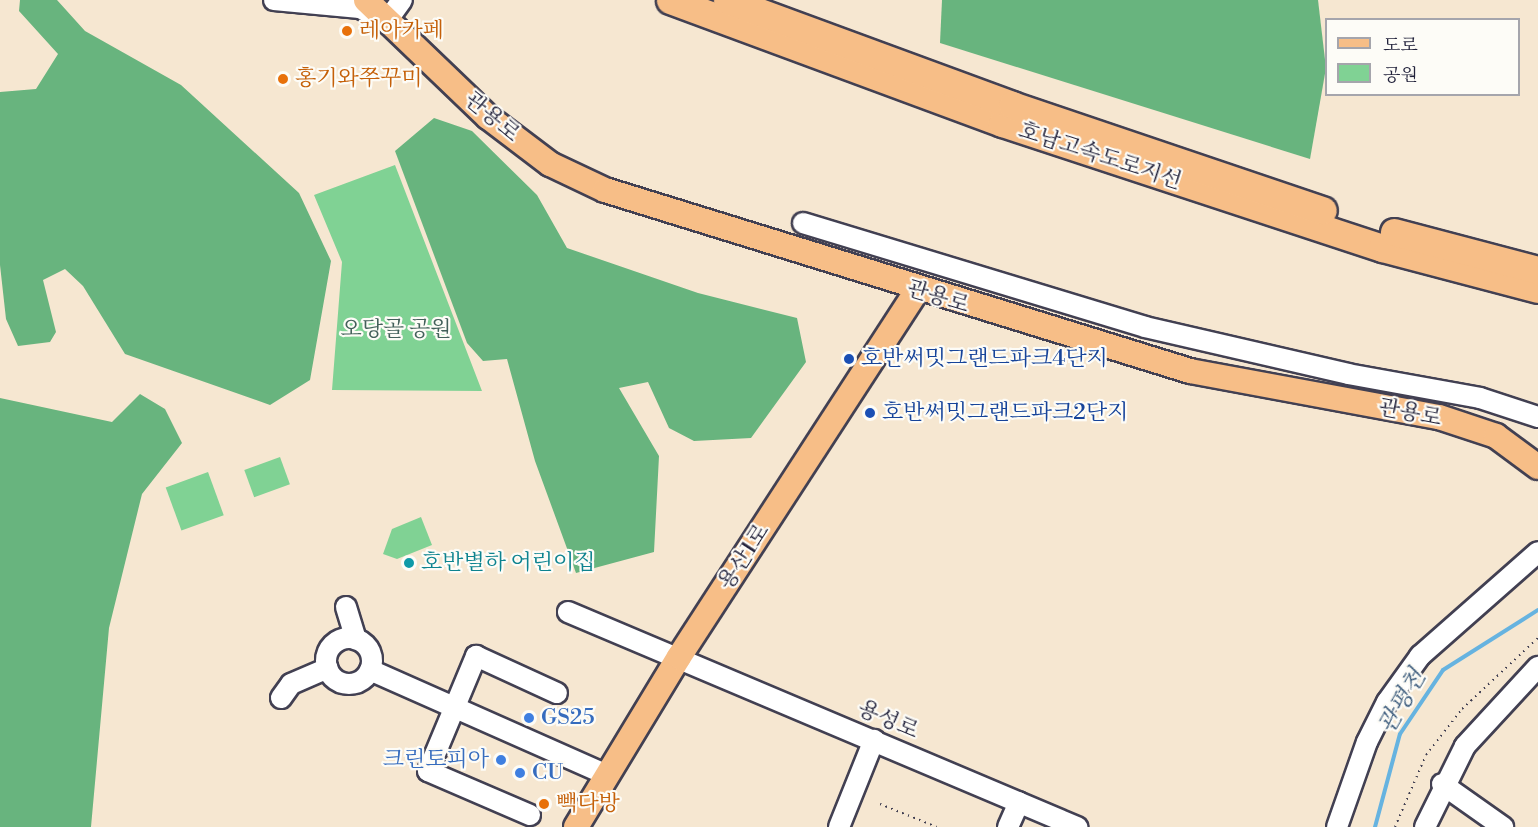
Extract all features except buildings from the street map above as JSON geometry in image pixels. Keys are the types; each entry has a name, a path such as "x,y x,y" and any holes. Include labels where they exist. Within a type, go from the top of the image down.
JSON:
{"highway":[{"name":"호남고속도로지선","path":"670,0 1080,149 1472,276 1538,289"},
{"name":"호남고속도로지선","path":"727,0 1012,105 1301,202 1538,270"}],"main road":[{"name":"관용로","path":"366,0 386,22 488,117 550,164 605,190 917,291 1190,371 1439,417 1496,436 1538,467"},
{"name":"용산1로","path":"576,827 679,657 917,291"}],"street":[{"path":"274,0 360,8 386,22 402,0"},
{"path":"803,223 1145,327 1348,374 1480,398 1538,417"},
{"path":"1337,827 1367,742 1413,665 1462,614 1538,552"},
{"path":"328,668 346,684 360,681 370,670 368,648 356,639 346,608"},
{"name":"용성로","path":"568,612 1077,827"},
{"path":"328,668 334,644 356,639"},
{"path":"530,815 428,771 476,656 557,693"},
{"path":"1425,827 1442,784 1465,746 1538,667"},
{"path":"281,698 291,684 328,668"},
{"path":"370,670 607,775"},
{"path":"839,827 874,740"},
{"path":"1442,784 1503,827"},
{"path":"1008,827 1019,802"}],"path":[{"path":"1395,827 1426,755 1462,709 1538,638"},
{"path":"880,804 937,827"}],"green space":[{"path":"20,0 57,0 85,31 181,85 299,193 331,261 310,380 270,405 125,354 83,286 65,269 43,280 56,332 50,342 18,346 6,319 0,265 0,92 36,89 58,54 19,11"},
{"path":"942,0 1318,0 1325,74 1310,159 940,43"},
{"path":"434,118 472,131 537,195 567,248 698,293 797,318 806,362 751,438 694,441 669,428 648,382 619,388 659,456 654,552 576,573 535,461 507,359 483,361 467,343 395,151"},
{"name":"오당골 공원","path":"395,165 482,391 332,390 342,262 314,195"},
{"path":"140,394 165,409 182,443 142,494 109,628 91,827 0,827 0,398 112,422"},
{"path":"280,457 290,484 254,497 244,470"},
{"path":"208,472 224,515 181,531 166,487"},
{"path":"421,517 432,545 397,559 383,554 392,529"}],"waterway":[{"name":"관평천","path":"1375,827 1400,734 1443,670 1538,610"}],"place":[{"name":"레아카페","path":"347,31"},
{"name":"홍기와쭈꾸미","path":"283,79"},
{"name":"호반써밋그랜드파크4단지","path":"849,359"},
{"name":"호반써밋그랜드파크2단지","path":"870,413"},
{"name":"호반별하 어린이집","path":"409,563"},
{"name":"GS25","path":"529,718"},
{"name":"크린토피아","path":"501,760"},
{"name":"CU","path":"520,773"},
{"name":"빽다방","path":"544,804"}]}
